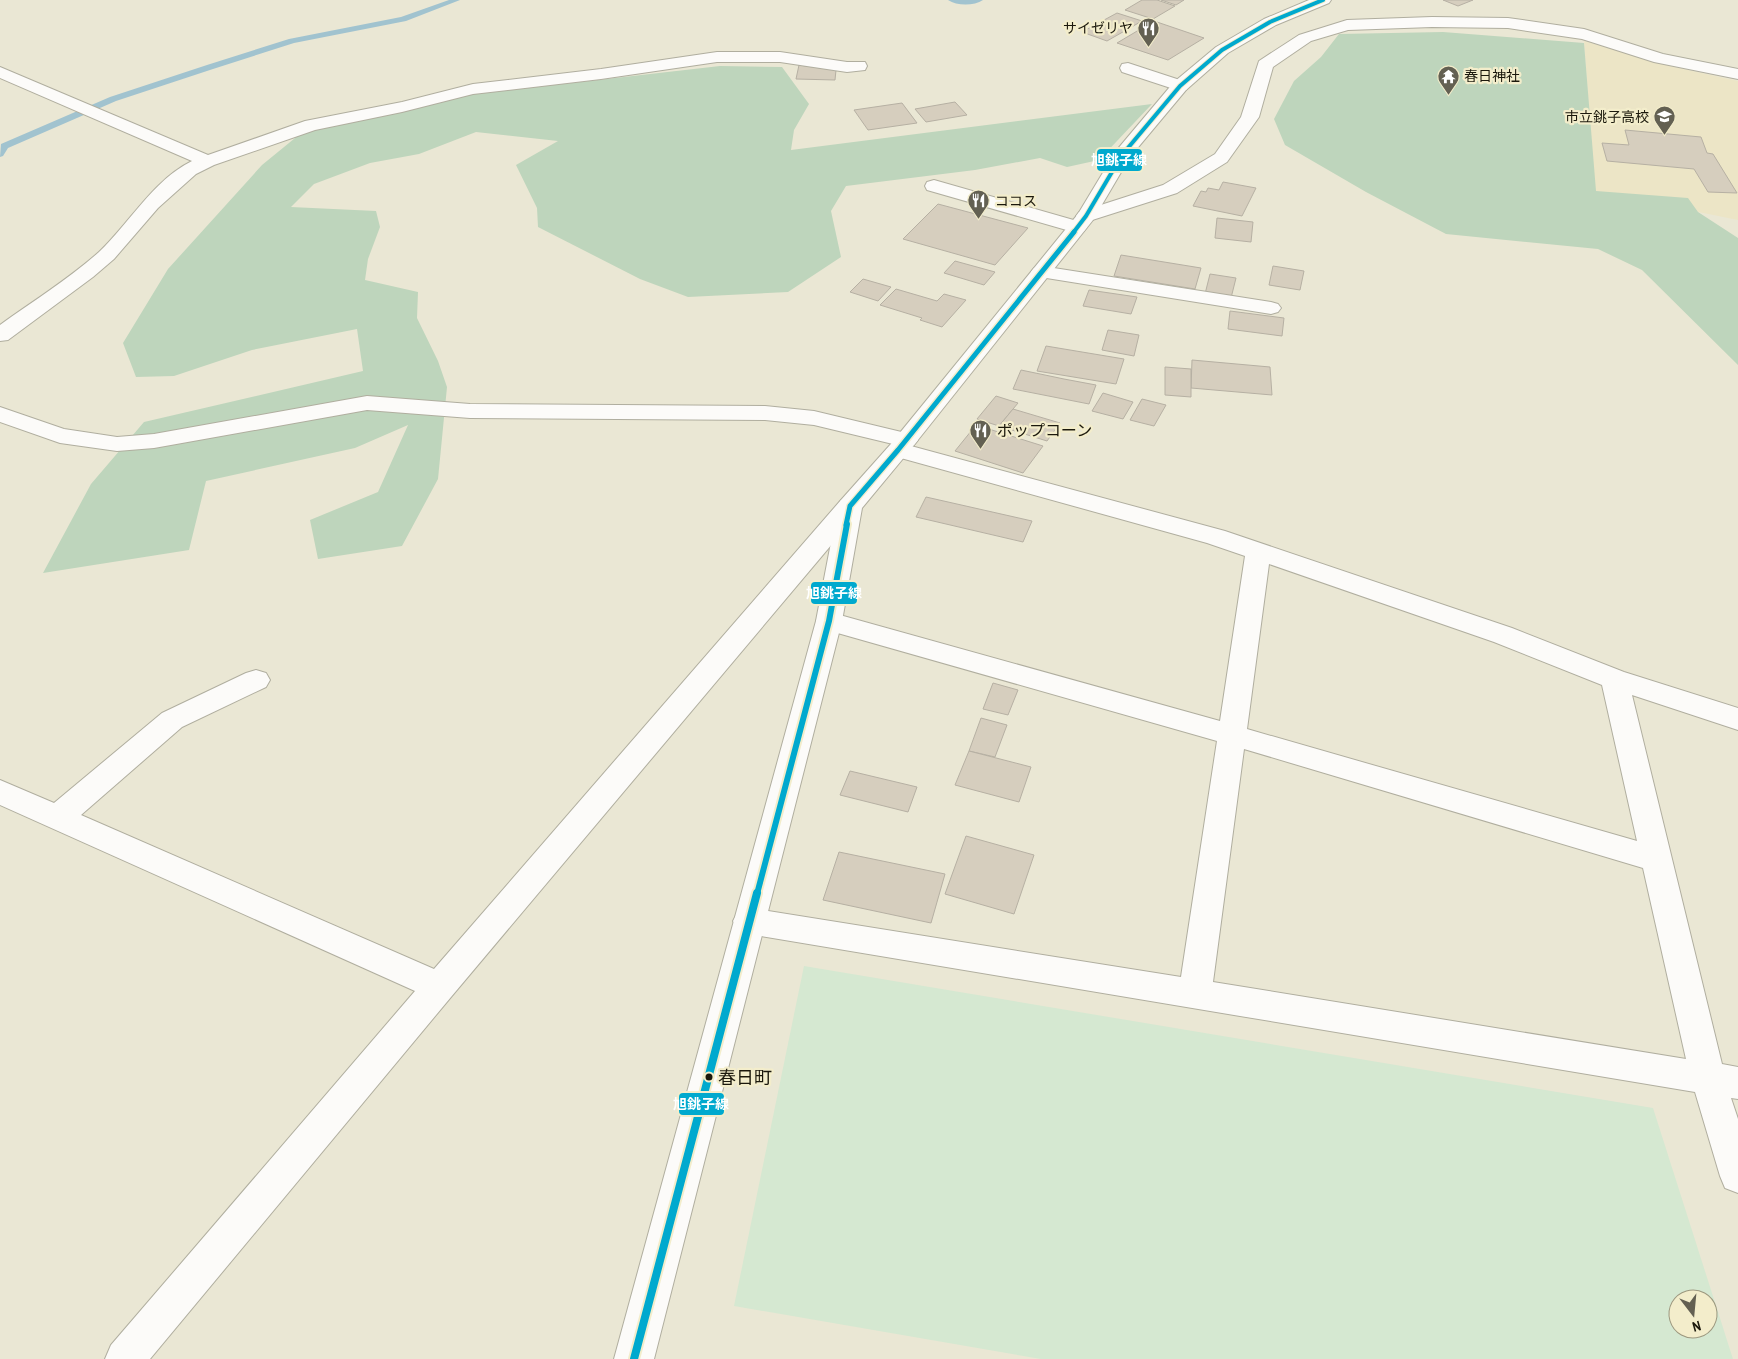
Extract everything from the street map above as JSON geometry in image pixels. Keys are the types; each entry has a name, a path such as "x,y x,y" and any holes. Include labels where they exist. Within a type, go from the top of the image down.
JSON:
{"main road":[{"path":"126,1359 439,987 902,445 1081,222 1122,156 1180,86 1222,50 1246,35 1270,22 1322,0"},
{"path":"934,186 1081,222 1170,189 1221,158 1250,117 1265,65 1305,38 1347,25 1432,22 1508,24 1584,34 1660,58 1738,74"},
{"path":"0,335 86,273 107,255 164,191 189,170 208,161 311,126 402,107 473,89 601,74 717,57 757,56 848,67 859,66"},
{"path":"1128,68 1180,86"},
{"path":"0,72 31,87 208,161"},
{"path":"1041,272 1271,308"},
{"path":"0,414 60,436 117,444 154,441 367,403 470,411 765,413 814,418 1216,537 1503,635 1614,678 1738,719"},
{"path":"634,1359 829,620 850,506"},
{"path":"1195,993 1258,551"},
{"path":"829,620 1232,734 1656,859"},
{"path":"1614,678 1656,859 1723,1081 1738,1176"},
{"path":"58,817 172,720 256,680"},
{"path":"0,792 439,987"},
{"path":"749,921 1723,1081"}],"shaded area":[{"name":"市立銚子高校","path":"1584,41 1674,67 1738,81 1738,220 1595,191"}],"green space":[{"path":"1443,32 1584,43 1596,191 1688,198 1698,212 1738,238 1738,365 1642,270 1598,249 1446,234 1366,192 1285,145 1274,119 1294,81 1321,57 1339,34"},
{"path":"720,66 782,67 809,104 794,130 791,150 1152,104 1099,160 1067,167 1040,158 975,170 846,186 831,211 841,257 788,292 688,297 640,279 538,227 537,208 516,165 558,141 476,132 419,154 370,163 314,184 291,207 376,211 380,227 368,259 365,280 418,292 417,318 438,361 447,387 438,479 402,546 318,559 310,520 378,492 408,425 355,448 206,481 189,550 43,573 91,484 144,422 363,371 357,329 252,350 174,376 136,377 123,343 168,269 262,165 311,125 467,95"},
{"path":"804,966 1653,1108 1711,1289 1668,1289 1668,1339 1718,1339 1718,1312 1733,1359 1041,1359 734,1306"}],"building":[{"path":"1142,0 1157,0 1175,6 1153,19 1125,10"},
{"path":"1161,0 1184,0 1176,5"},
{"path":"1443,0 1473,0 1458,6"},
{"path":"1117,13 1142,21 1107,41 1082,32"},
{"path":"1154,21 1204,38 1168,60 1117,43"},
{"path":"799,65 836,70 835,80 796,79"},
{"path":"955,102 967,115 926,122 915,109"},
{"path":"902,103 917,123 868,130 854,110"},
{"path":"1625,130 1701,137 1707,153 1713,154 1737,193 1708,192 1694,169 1607,161 1602,143 1629,145"},
{"path":"1223,182 1256,188 1242,216 1193,206 1201,191 1206,192 1208,188 1219,190"},
{"path":"938,204 1028,228 995,265 903,239"},
{"path":"1217,218 1253,222 1251,242 1215,238"},
{"path":"1121,255 1201,268 1195,289 1114,276"},
{"path":"955,261 995,272 984,285 944,273"},
{"path":"1273,266 1304,271 1300,290 1269,285"},
{"path":"1210,274 1236,278 1231,298 1205,294"},
{"path":"863,279 891,287 878,301 850,292"},
{"path":"896,289 937,301 944,294 966,300 942,327 920,320 922,318 880,305"},
{"path":"1089,290 1137,297 1131,314 1083,306"},
{"path":"1230,311 1284,318 1282,336 1228,329"},
{"path":"1108,330 1139,335 1134,356 1102,350"},
{"path":"1046,346 1124,359 1116,384 1037,371"},
{"path":"1192,360 1270,367 1272,395 1191,388"},
{"path":"1165,367 1191,369 1191,397 1165,395"},
{"path":"1021,370 1096,385 1089,404 1013,389"},
{"path":"1103,393 1133,402 1123,419 1092,411"},
{"path":"996,396 1018,403 999,426 977,419"},
{"path":"1142,399 1166,405 1154,426 1130,420"},
{"path":"1013,409 1060,423 1047,441 999,426"},
{"path":"976,425 1043,446 1023,473 955,451"},
{"path":"926,497 1032,521 1023,542 916,517"},
{"path":"993,683 1018,690 1008,715 983,709"},
{"path":"981,718 1007,725 995,757 969,751"},
{"path":"969,751 1031,767 1019,802 955,785"},
{"path":"850,771 917,787 908,812 840,795"},
{"path":"966,836 1034,855 1014,914 945,894"},
{"path":"839,852 945,874 931,923 823,900"}],"waterway":[{"path":"0,154 4,146 113,99 292,41 403,19 456,0"},
{"path":"952,0 970,2 979,0"}],"transit line":[{"name":"旭銚子線","path":"634,1359 829,621 850,506 898,450 1086,216 1122,155 1180,86 1222,50 1270,22 1323,0"}],"place":[{"name":"サイゼリヤ","path":"1149,47"},
{"name":"春日神社","path":"1448,95"},
{"name":"市立銚子高校","path":"1665,136"},
{"name":"ココス","path":"979,220"},
{"name":"ポップコーン","path":"981,449"},
{"name":"春日町","path":"709,1077"}]}
